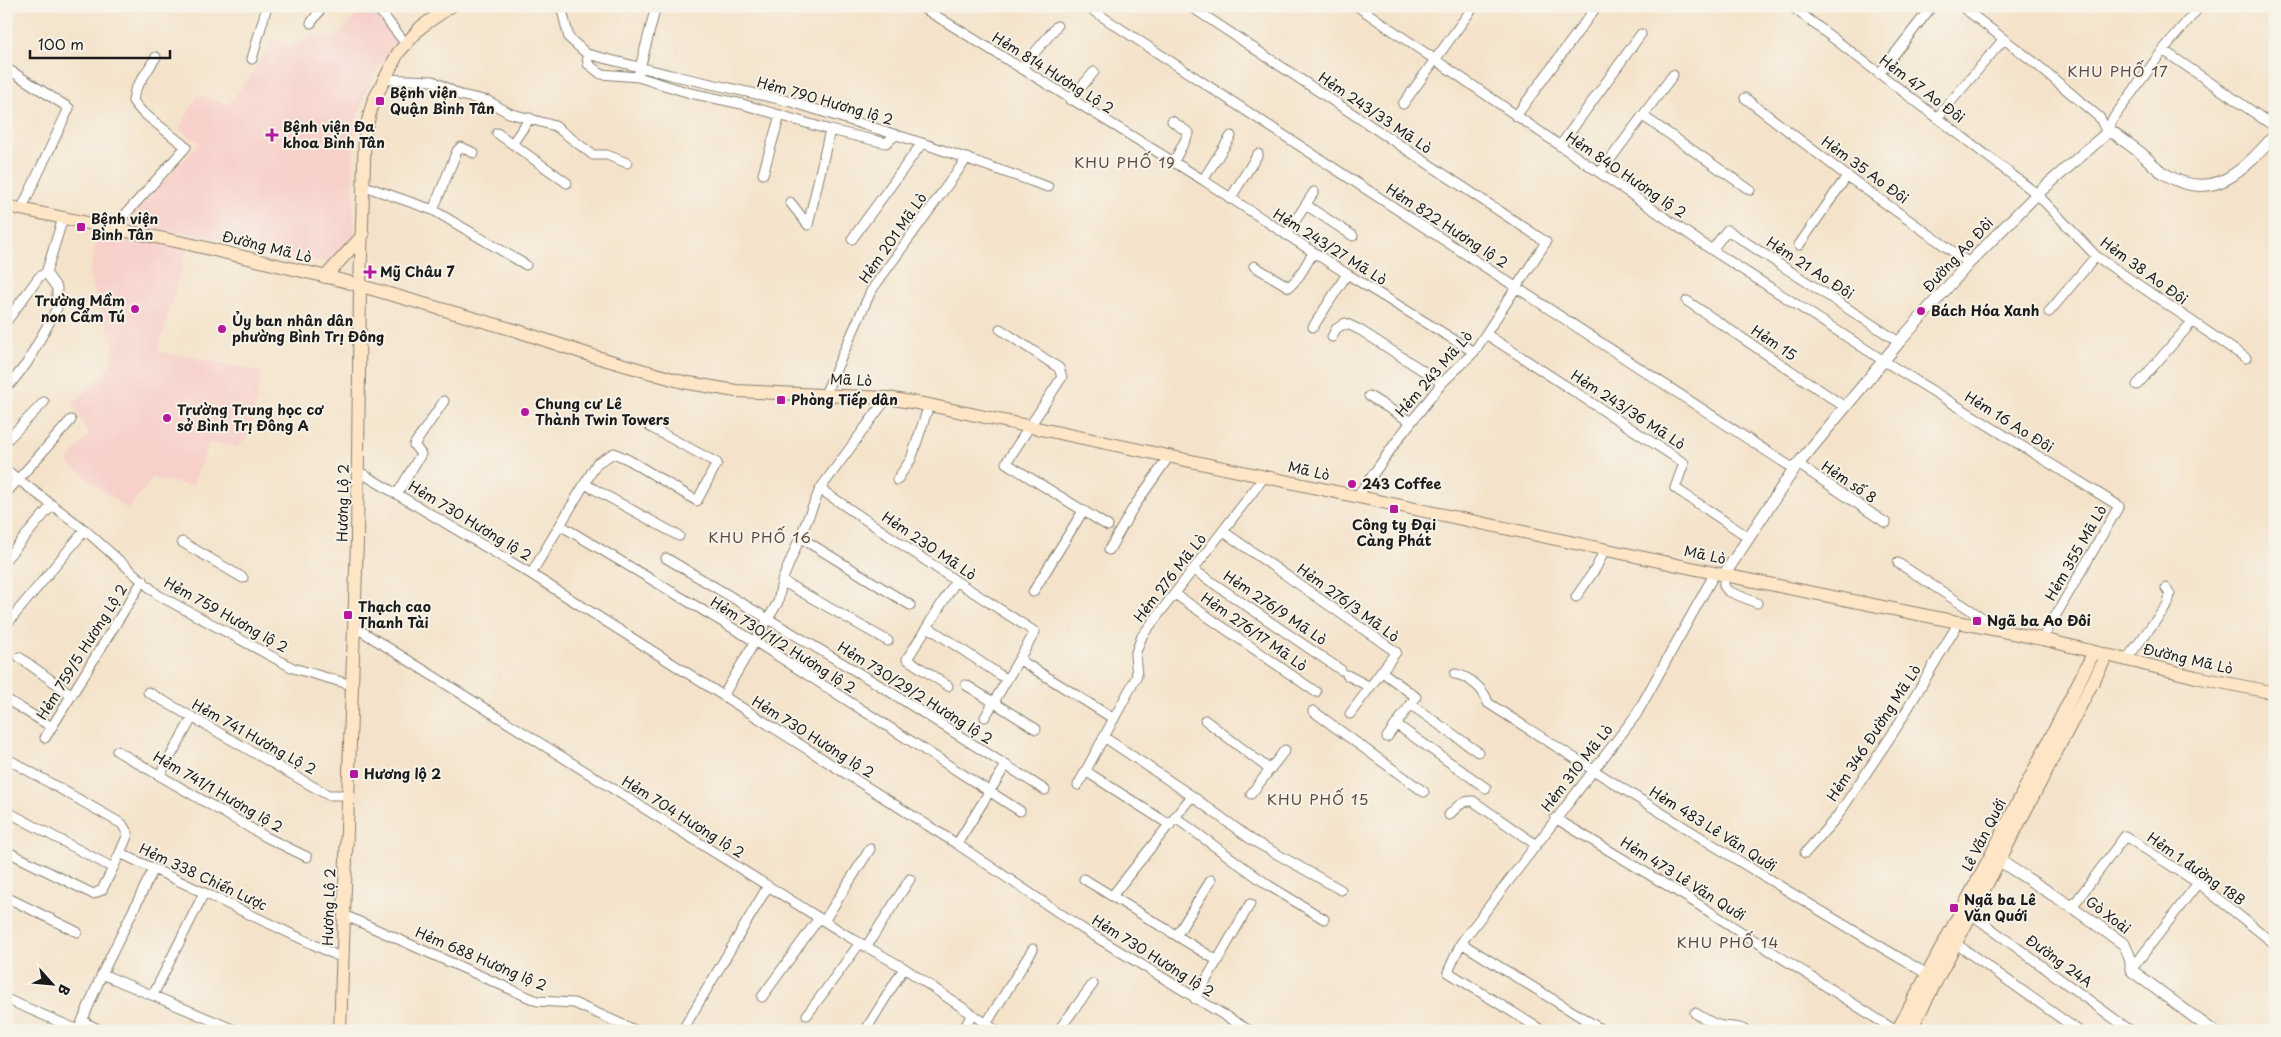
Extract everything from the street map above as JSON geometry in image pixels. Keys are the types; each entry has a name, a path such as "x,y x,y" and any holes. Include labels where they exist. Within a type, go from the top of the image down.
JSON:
{"main road":[{"name":"Hương Lộ 2","path":"340,1031 355,627 360,286 365,132 373,102 383,79 406,44 421,27 451,6"},
{"name":"Đường Mã Lò","path":"6,206 113,228 325,277 518,330"},
{"path":"325,277 362,235"},
{"name":"Mã Lò","path":"518,330 602,359 683,382 736,390 887,398 929,404 1720,574 2042,639 2094,652"},
{"name":"Đường Mã Lò","path":"2094,652 2275,694"},
{"name":"Lê Văn Quới","path":"1910,1031 1971,914 1995,858 2094,652"},
{"name":"Lê Văn Quới","path":"1897,1031 1927,974 1995,858 2107,655"}],"street":[{"path":"252,59 267,6"},
{"path":"311,23 323,6"},
{"path":"376,6 406,44"},
{"path":"561,6 570,38 587,54 588,64 601,74 639,73 690,93 742,104 830,130 886,143 896,135"},
{"name":"Hẻm 814 Hương Lộ 2","path":"920,6 1173,163"},
{"name":"Hẻm 822 Hương lộ 2","path":"1086,6 1430,232 1796,466"},
{"name":"Hẻm 243/33 Mã Lò","path":"1190,6 1546,242"},
{"name":"Hẻm 840 Hương lộ 2","path":"1357,6 1436,58 1516,116 1712,250 1884,361"},
{"path":"1403,104 1474,6"},
{"name":"Hẻm 47 Ao Đôi","path":"1791,6 2037,194"},
{"path":"1878,74 1932,6"},
{"path":"1961,6 2035,63 2100,118 2107,133"},
{"path":"2107,133 2112,120 2163,50 2200,6"},
{"path":"1516,116 1594,10"},
{"path":"639,73 654,14"},
{"path":"1021,69 1057,26"},
{"path":"1560,146 1640,34"},
{"path":"1937,118 2003,40"},
{"path":"2163,50 2275,128"},
{"name":"Hẻm 790 Hương lộ 2","path":"587,54 639,73 792,102 922,143 1048,187"},
{"path":"113,228 186,147 134,104 135,90 156,57"},
{"path":"6,68 69,108 22,210"},
{"path":"1070,100 1094,72"},
{"path":"1600,172 1674,75"},
{"path":"383,79 433,81 460,95 488,100 509,113 555,126 593,155 607,155 627,163"},
{"name":"Hẻm 35 Ao Đôi","path":"1746,98 1847,176 1969,263"},
{"path":"763,174 780,115"},
{"path":"1642,116 1750,190"},
{"path":"512,144 530,118"},
{"path":"1172,121 1189,133 1173,163"},
{"path":"790,202 808,225 830,130"},
{"path":"497,133 567,183"},
{"path":"2107,133 2114,133 2171,178 2186,185 2209,186 2229,179 2254,159 2275,136"},
{"name":"Đường Ao Đôi","path":"1720,574 1748,537 1796,466 1899,342 1969,263 2037,194 2107,133"},
{"path":"1203,180 1231,136"},
{"path":"852,239 922,143"},
{"path":"433,210 458,151 461,147 474,153"},
{"path":"1230,199 1258,154"},
{"name":"Hẻm 201 Mã Lò","path":"825,394 871,290 967,158"},
{"name":"Hẻm 243/27 Mã Lò","path":"1173,163 1203,180 1313,253 1474,352"},
{"path":"1799,245 1847,176"},
{"path":"364,186 433,210 526,265"},
{"path":"1286,235 1314,192"},
{"name":"Hẻm 38 Ao Đôi","path":"2037,194 2096,256 2246,358"},
{"path":"1306,205 1353,236"},
{"path":"6,322 39,277 46,273 63,218"},
{"name":"Hẻm 21 Ao Đôi","path":"1712,250 1727,230 1899,342"},
{"name":"Hẻm 243 Mã Lò","path":"1357,496 1442,383 1474,352 1546,242"},
{"path":"1254,266 1289,286 1298,278 1313,253"},
{"path":"2049,312 2096,256"},
{"path":"11,383 27,363 57,308 57,288 46,273"},
{"path":"1313,327 1347,274"},
{"name":"Hẻm 15","path":"1687,301 1845,407"},
{"path":"2137,385 2192,322"},
{"path":"1332,337 1336,329 1345,323 1360,330 1442,383"},
{"path":"1000,329 1060,368 1062,377 1006,463 1108,526"},
{"name":"Hẻm 243/36 Mã Lò","path":"1486,334 1684,463 1675,488 1748,537"},
{"name":"Hẻm 16 Ao Đôi","path":"1884,361 2119,506"},
{"path":"1369,396 1411,422"},
{"path":"723,696 778,602 782,581 820,489 887,398"},
{"path":"6,441 44,402"},
{"path":"397,494 421,454 414,445 444,402"},
{"path":"897,480 911,459 929,404"},
{"path":"6,493 71,420"},
{"path":"531,574 597,463 614,454 630,460 697,501 717,463 650,427"},
{"path":"1109,550 1133,508 1170,455"},
{"name":"Hẻm số 8","path":"1796,466 1886,523"},
{"name":"Hẻm 759 Hương lộ 2","path":"6,470 85,530 158,595 293,668 352,685"},
{"name":"Hẻm 730 Hương lộ 2","path":"358,471 531,574 958,844 1083,929 1250,1031"},
{"name":"Hẻm 276 Mã Lò","path":"1078,785 1137,676 1136,654 1142,636 1224,532 1265,476"},
{"path":"585,484 679,536"},
{"name":"Hẻm 230 Mã Lò","path":"820,489 956,581 1036,632 1020,660 1006,679 985,717"},
{"path":"6,559 52,505"},
{"name":"Hẻm 355 Mã Lò","path":"2042,639 2119,506"},
{"path":"1033,592 1083,511"},
{"name":"Hẻm 730/1/2 Hương lộ 2","path":"560,525 756,642 1020,811"},
{"path":"6,625 85,530"},
{"name":"Hẻm 276/3 Mã Lò","path":"1224,532 1396,652 1350,714"},
{"path":"800,538 910,605"},
{"path":"182,542 243,578"},
{"path":"1576,597 1596,568 1605,549"},
{"name":"Hẻm 730/29/2 Hương lộ 2","path":"666,558 884,688 1046,790"},
{"path":"1898,562 1986,620 1989,628"},
{"name":"Hẻm 276/9 Mã Lò","path":"1194,570 1344,673 1370,687"},
{"path":"1720,574 1728,591 1757,603"},
{"name":"Hẻm 310 Mã Lò","path":"1543,1031 1448,972 1460,943 1636,715 1720,574"},
{"name":"Hẻm 759/5 Hương Lộ 2","path":"45,738 143,580"},
{"path":"782,581 888,641"},
{"path":"948,686 907,660 956,581"},
{"path":"2126,660 2168,604 2170,594 2166,588"},
{"name":"Hẻm 276/17 Mã Lò","path":"1175,594 1316,692"},
{"name":"Hẻm 346 Đường Mã Lò","path":"1805,853 1836,818 1895,730 1959,622"},
{"name":"Hẻm 704 Hương lộ 2","path":"355,627 821,920 904,968 997,1031"},
{"path":"928,627 1006,679"},
{"path":"19,657 72,694"},
{"path":"1020,660 1114,719"},
{"path":"1381,672 1416,697 1387,737"},
{"name":"Hẻm 483 Lê Văn Quới","path":"1455,674 1468,679 1474,684 1486,695 1488,703 1593,771 1821,912 1927,974"},
{"path":"966,685 1036,729"},
{"name":"Hẻm 741 Hương Lộ 2","path":"148,692 328,795 349,795"},
{"path":"6,699 52,727"},
{"path":"1410,704 1478,752"},
{"path":"1313,711 1424,792"},
{"path":"160,775 192,718"},
{"path":"1205,720 1269,769"},
{"path":"1397,724 1486,788"},
{"path":"1104,737 1192,796 1252,840 1340,890"},
{"path":"1251,794 1284,750"},
{"name":"Hẻm 741/1 Hương lộ 2","path":"118,751 266,837 306,857"},
{"name":"Hẻm 338 Chiến Lược","path":"6,758 122,824 128,834 120,853 342,958"},
{"path":"958,844 1006,765"},
{"path":"1086,772 1173,822 1268,885 1324,918"},
{"path":"1112,896 1192,796"},
{"path":"1449,815 1467,800 1473,801 1535,844"},
{"path":"6,811 113,868"},
{"name":"Hẻm 473 Lê Văn Quới","path":"1555,818 1688,898 1897,1031"},
{"name":"Hẻm 1 đường 18B","path":"2072,906 2124,836 2198,884 2275,944"},
{"path":"762,997 821,920 870,849"},
{"path":"6,851 93,894 102,890 120,853"},
{"name":"Gò Xoài","path":"1995,858 2072,906 2125,945 2131,961 2131,970"},
{"path":"6,999 78,1030 102,974 153,870"},
{"path":"808,1015 863,945 910,879"},
{"path":"1084,879 1218,961"},
{"path":"1177,936 1211,880"},
{"path":"2198,884 2131,970 2213,1031"},
{"path":"682,1031 768,886"},
{"path":"153,995 204,893"},
{"path":"6,897 77,932"},
{"path":"1195,999 1250,904"},
{"name":"Đường 24A","path":"1971,914 2131,1031"},
{"name":"Hẻm 688 Hương lộ 2","path":"344,915 537,1001 574,1003 622,1028 637,1031"},
{"path":"1460,943 1604,1031"},
{"path":"1955,943 2079,1031"},
{"path":"986,1024 1033,949"},
{"path":"865,1031 904,968"},
{"path":"102,974 237,1031"},
{"path":"1058,1031 1093,984"},
{"path":"1695,1013 1714,1024 1725,1027 1737,1025 1746,1031"},
{"path":"963,1031 972,1014"},
{"path":"82,1021 102,1031"}],"shaded area":[{"name":"Bệnh viện Đa khoa Bình Tân","path":"368,6 397,42 381,63 368,87 358,114 353,142 354,237 331,263 126,222 200,143 179,129 198,95 229,104 255,70 273,39 289,48 321,34 330,42"},
{"name":"Trường Trung học cơ sở Bình Trị Đông A","path":"99,230 187,248 158,351 261,373 251,433 237,447 209,443 192,486 152,478 128,510 67,462 89,434 72,404 111,368 113,342 89,275"}],"place":[{"name":"Bệnh viện Quận Bình Tân","path":"380,101"},
{"name":"Bệnh viện Đa khoa Bình Tân","path":"272,135"},
{"name":"Bệnh viện Bình Tân","path":"81,227"},
{"name":"Mỹ Châu 7","path":"370,272"},
{"name":"Trường Mầm non Cẩm Tú","path":"135,309"},
{"name":"Bách Hóa Xanh","path":"1921,311"},
{"name":"Ủy ban nhân dân phường Bình Trị Đông","path":"222,329"},
{"name":"Phòng Tiếp dân","path":"781,400"},
{"name":"Chung cư Lê Thành Twin Towers","path":"525,412"},
{"name":"Trường Trung học cơ sở Bình Trị Đông A","path":"167,418"},
{"name":"243 Coffee","path":"1352,484"},
{"name":"Công ty Đại Càng Phát","path":"1394,509"},
{"name":"Thạch cao Thanh Tài","path":"348,615"},
{"name":"Ngã ba Ao Đôi","path":"1977,621"},
{"name":"Hương lộ 2","path":"354,774"},
{"name":"Ngã ba Lê Văn Quới","path":"1954,908"}],"district":[{"name":"KHU PHỐ 17","path":"2118,72"},
{"name":"KHU PHỐ 19","path":"1125,163"},
{"name":"KHU PHỐ 16","path":"760,538"},
{"name":"KHU PHỐ 15","path":"1318,800"},
{"name":"KHU PHỐ 14","path":"1728,943"}]}
